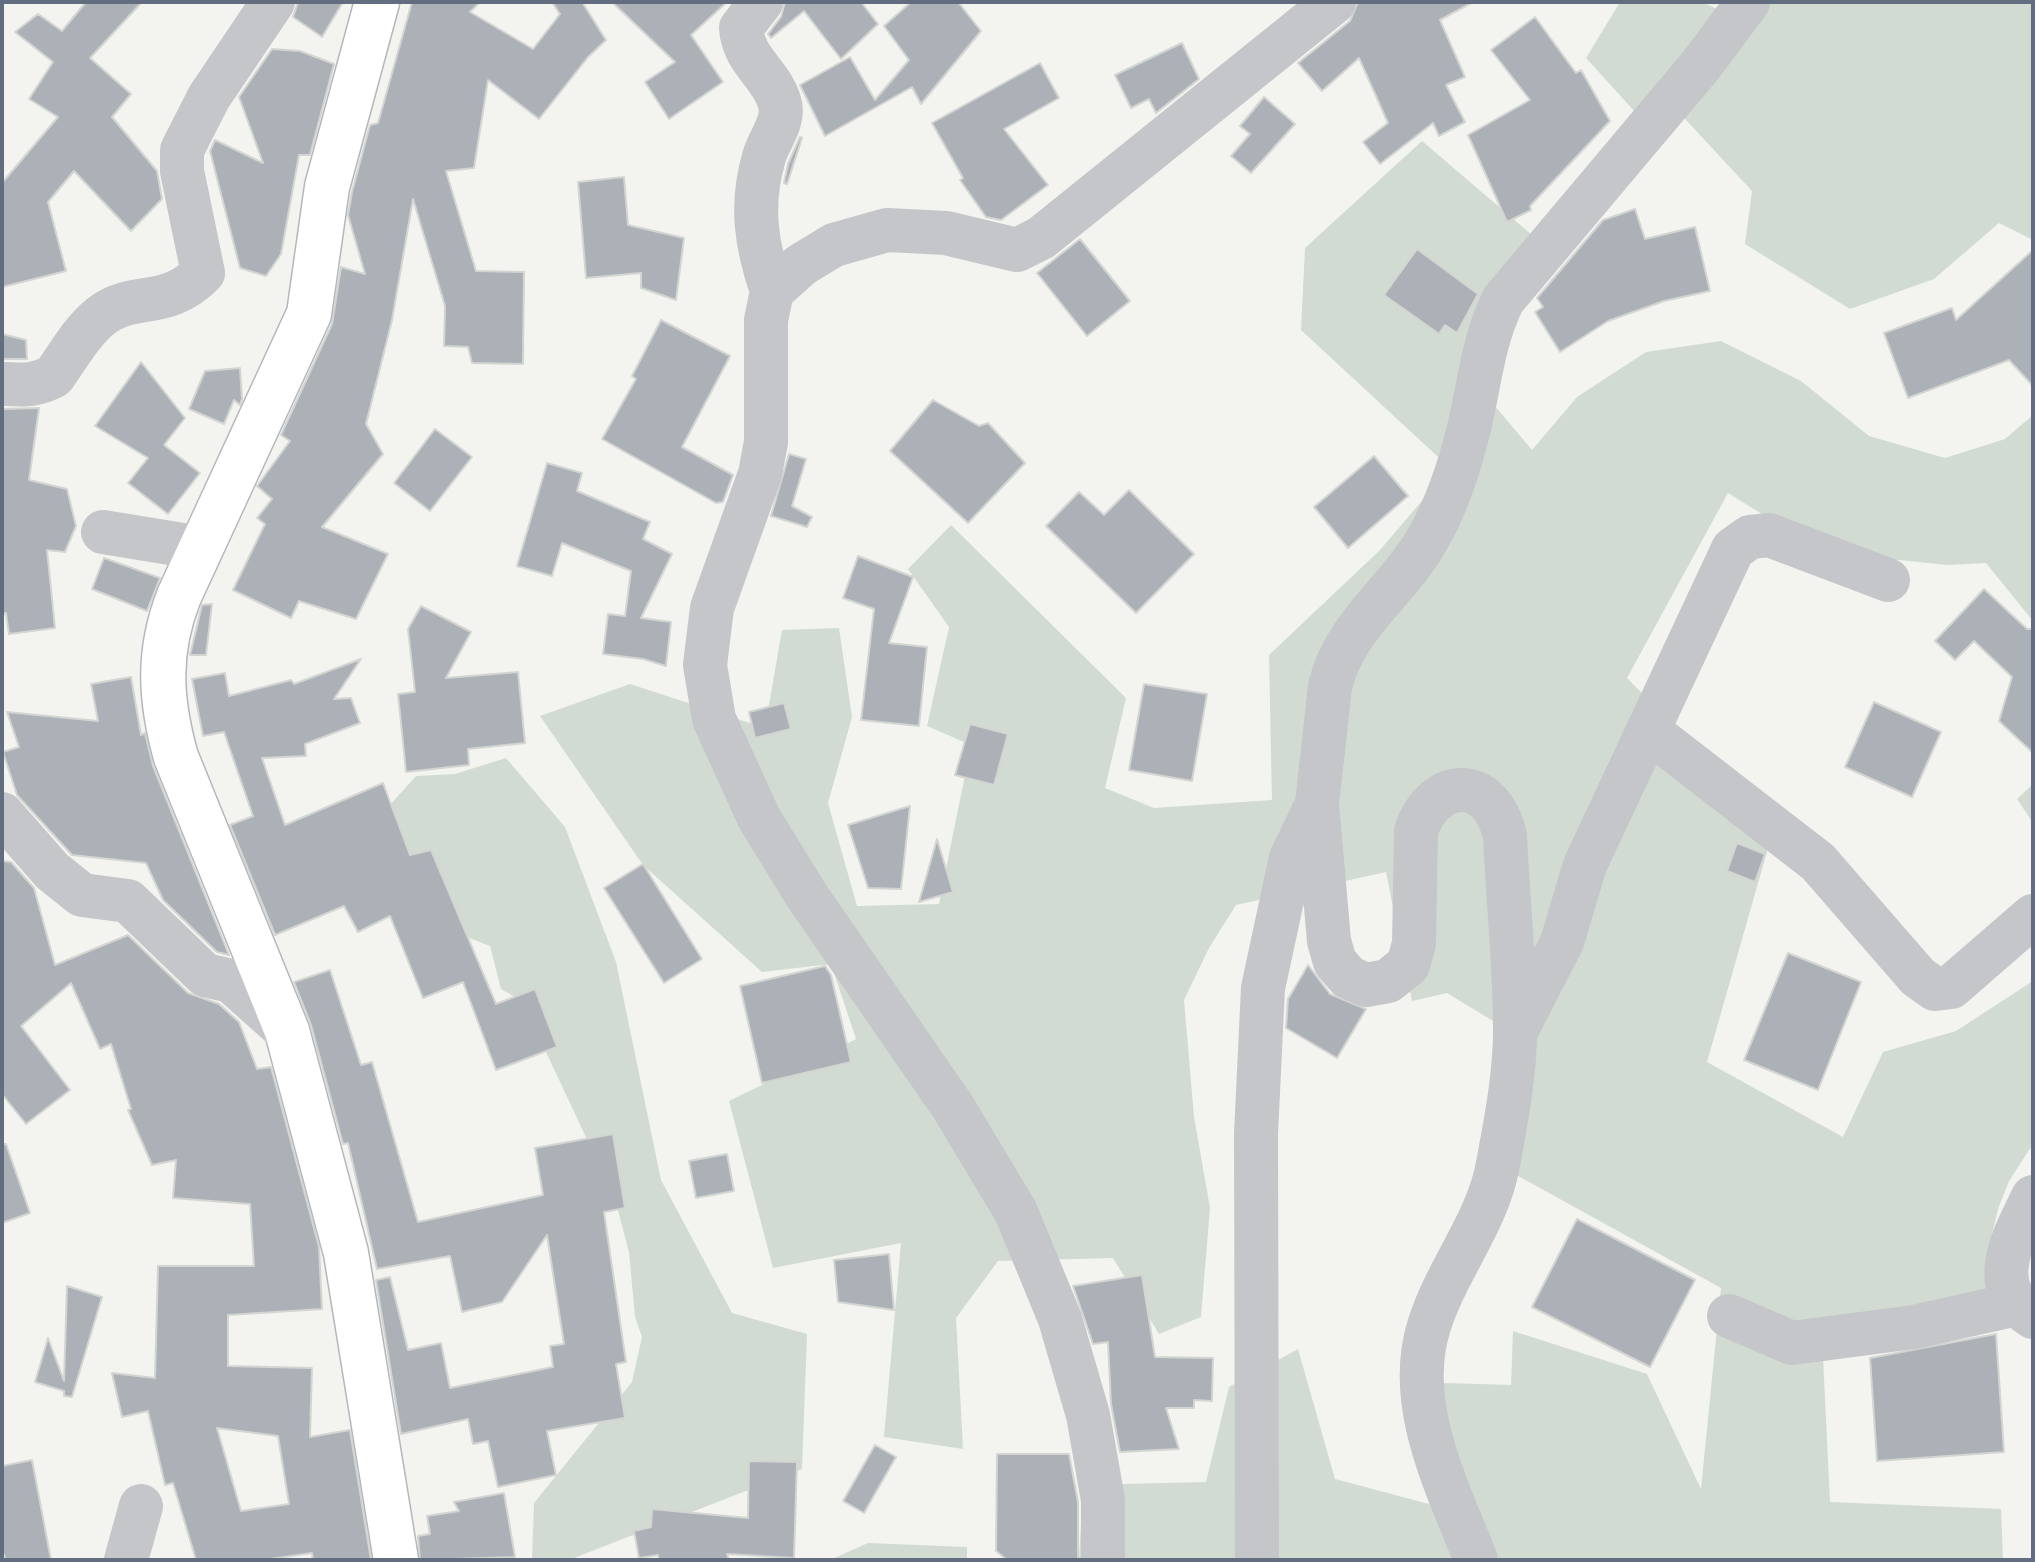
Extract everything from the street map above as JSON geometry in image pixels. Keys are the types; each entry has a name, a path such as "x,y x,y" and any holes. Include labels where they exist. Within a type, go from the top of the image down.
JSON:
{"main road":[{"path":"377,2 330,174 309,314 166,629 161,672 164,715 176,757 287,1031 346,1253 396,1560"}],"street":[{"path":"2,384 32,386 54,376 101,316 118,307 176,295 203,273 182,171 182,150 209,97 273,2"},
{"path":"761,2 741,28 742,42 749,57 781,105 780,119 764,155 755,199 758,251 772,291 766,320 766,442 760,474 712,608 705,665 714,719 759,818 807,896 953,1107 1016,1212 1060,1319 1088,1415 1103,1500 1103,1560"},
{"path":"772,291 801,265 834,245 887,230 946,233 1017,250 1041,238 1334,2"},
{"path":"1476,1560 1443,1479 1423,1401 1421,1372 1429,1326 1481,1216 1498,1169 1515,1033 1505,836 1501,818 1489,800 1475,790 1461,789 1436,801 1422,814 1416,831 1414,944 1408,965 1388,981 1366,985 1348,977 1335,962 1332,951 1317,804 1334,669 1349,640 1409,568 1429,538 1457,468 1470,424 1485,341 1503,300 1701,65 1748,2"},
{"path":"103,532 201,548"},
{"path":"1515,1033 1562,942 1585,865 1650,732 1733,549 1750,537 1769,535 1888,580"},
{"path":"1650,732 1818,862 1918,977 1935,989 1951,987 2033,916"},
{"path":"1257,1560 1256,1134 1263,988 1291,858 1317,804"},
{"path":"2,814 25,844 82,895 128,901 205,975 231,981 287,1031"},
{"path":"1729,1316 1792,1343 2025,1311 2005,1278 2007,1251 2033,1197"},
{"path":"126,1560 141,1506"}],"shaded area":[{"path":"1620,2 1702,2 1734,17 1747,2 2033,2 2033,240 1999,223 1934,279 1850,309 1745,244 1752,191 1660,92 1636,113 1586,58"},
{"path":"1422,141 1539,241 1468,374 1532,450 1577,397 1646,352 1721,341 1801,381 1869,436 1945,458 2005,439 2033,415 2033,621 1986,563 1947,565 1823,552 1728,493 1627,678 1774,827 1707,1062 1843,1137 1883,1052 1956,1031 2033,981 2033,1144 2009,1181 1998,1209 1992,1235 1991,1289 1823,1357 1830,1502 2001,1509 2003,1560 1079,1560 1083,1485 1206,1482 1229,1387 1298,1349 1335,1479 1429,1504 1415,1382 1511,1385 1513,1331 1647,1374 1701,1489 1721,1288 1482,1156 1498,1024 1447,993 1412,1001 1386,872 1236,905 1209,948 1184,1000 1194,1117 1210,1208 1201,1317 1159,1334 1113,1258 998,1261 956,1318 963,1449 884,1437 901,1243 773,1268 729,1101 856,1039 831,964 762,972 643,865 540,716 630,684 765,728 782,630 839,628 852,717 828,803 857,906 939,904 971,745 927,726 949,627 908,569 951,525 1126,698 1105,788 1154,808 1272,800 1269,655 1380,550 1450,468 1301,330 1305,248"},
{"path":"506,758 565,827 616,962 661,1180 732,1313 807,1334 802,1469 569,1560 532,1560 534,1503 632,1382 642,1337 635,1317 629,1252 615,1199 522,1001 501,989 490,946 438,926 388,807 416,776 455,774"},
{"path":"2033,784 2033,823 2017,799"},
{"path":"868,1543 967,1547 967,1560 830,1560"}],"building":[{"path":"86,2 142,2 90,58 131,94 112,117 157,171 162,199 131,231 74,171 48,202 66,271 2,287 2,183 58,117 29,99 53,62 15,32 38,14 62,31"},
{"path":"298,2 343,2 322,37 293,17"},
{"path":"412,2 480,2 470,12 533,49 560,14 552,2 582,2 606,40 588,57 539,119 488,80 474,168 446,171 476,271 524,272 523,364 472,363 468,347 444,346 445,306 413,199 392,320 366,424 383,454 322,527 388,554 356,619 299,601 291,618 233,590 265,524 257,518 272,499 257,486 290,441 281,435 332,324 341,267 365,274 348,215 370,125 378,123"},
{"path":"612,2 727,2 691,35 723,82 669,119 645,82 675,62"},
{"path":"785,2 861,2 878,24 841,59 804,11 771,38 768,34 781,17"},
{"path":"911,2 958,2 981,31 921,104 912,87 825,136 800,85 850,57 875,100 909,60 884,26"},
{"path":"1358,2 1473,2 1440,20 1465,77 1446,85 1465,122 1439,136 1433,123 1380,164 1363,142 1388,123 1359,58 1322,91 1298,63 1350,21"},
{"path":"1535,17 1576,73 1581,70 1610,121 1530,206 1531,210 1507,222 1468,135 1530,100 1491,50"},
{"path":"1182,43 1199,79 1156,113 1149,99 1131,108 1115,75"},
{"path":"272,49 300,51 334,64 310,155 299,155 281,254 266,276 240,268 210,151 215,140 263,163 239,97"},
{"path":"1040,63 1059,98 1004,129 1048,185 1001,220 986,217 960,180 963,178 932,123"},
{"path":"1264,97 1295,124 1251,173 1231,156 1250,134 1240,126"},
{"path":"800,137 787,184 784,183 788,164"},
{"path":"624,177 628,225 684,238 676,300 641,288 641,273 586,278 578,182"},
{"path":"1635,209 1645,239 1695,227 1710,291 1664,301 1608,321 1560,352 1535,312 1543,307 1537,298 1603,220"},
{"path":"1080,239 1130,301 1087,336 1037,273"},
{"path":"1417,249 1478,294 1457,333 1445,325 1439,334 1384,295"},
{"path":"2033,250 2033,386 2009,360 1908,398 1884,333 1952,308 1956,320"},
{"path":"661,320 730,356 682,447 733,475 723,502 716,503 602,439 636,379 632,376"},
{"path":"2,334 26,340 27,359 2,359"},
{"path":"141,362 185,418 164,445 200,473 168,514 128,483 148,458 95,426"},
{"path":"240,368 242,399 240,405 234,400 224,424 189,409 205,371"},
{"path":"933,400 979,426 988,423 1025,463 968,523 890,451"},
{"path":"39,408 29,480 67,489 76,526 65,552 47,550 55,628 9,634 6,613 2,614 2,409"},
{"path":"435,429 472,457 430,511 394,483"},
{"path":"789,454 806,459 792,506 812,517 807,527 771,516"},
{"path":"1374,456 1408,496 1348,548 1314,507"},
{"path":"547,463 582,473 577,491 650,522 643,539 672,554 641,618 671,622 666,666 643,659 603,654 608,614 625,616 631,571 562,543 552,576 517,566"},
{"path":"1129,490 1194,554 1136,613 1046,526 1079,492 1104,515"},
{"path":"858,556 913,577 889,643 927,647 919,726 861,720 874,609 843,598"},
{"path":"104,558 160,578 147,611 92,589"},
{"path":"1984,589 2027,629 2033,629 2033,753 1999,721 2012,677 1974,641 1955,660 1935,641"},
{"path":"212,604 206,655 190,655 202,605"},
{"path":"421,606 471,632 446,678 518,672 525,743 468,749 469,765 406,772 398,694 415,692 408,629"},
{"path":"361,659 334,699 351,698 360,723 305,744 306,756 262,758 285,825 383,783 410,855 431,850 496,1004 535,989 557,1047 496,1070 463,982 423,998 390,916 358,932 344,906 275,935 230,825 253,816 224,732 203,736 192,679 225,673 229,696 291,680 294,684"},
{"path":"131,677 141,735 145,733 153,766 229,955 217,952 163,900 146,863 72,855 17,795 3,752 19,747 7,712 98,721 91,684"},
{"path":"1144,684 1207,694 1192,781 1129,770"},
{"path":"1874,702 1941,732 1912,797 1845,767"},
{"path":"784,703 791,729 755,738 749,712"},
{"path":"970,724 1008,734 994,785 955,775"},
{"path":"910,806 901,889 868,888 848,825"},
{"path":"937,839 953,892 919,902"},
{"path":"1737,843 1765,854 1755,882 1727,871"},
{"path":"2,861 11,862 34,888 55,965 128,935 188,993 219,1004 239,1022 257,1069 271,1067 319,1247 322,1309 228,1315 228,1366 312,1368 310,1437 350,1430 371,1560 313,1560 312,1553 263,1560 196,1560 173,1483 165,1485 148,1411 122,1417 112,1373 155,1378 158,1266 254,1266 250,1204 173,1198 176,1160 152,1165 128,1110 131,1109 111,1044 100,1049 71,983 21,1026 70,1090 26,1124 2,1094","holes":["217,1428 278,1436 289,1504 241,1511"]},
{"path":"643,864 702,959 664,983 604,888"},
{"path":"1788,953 1861,982 1818,1090 1744,1060"},
{"path":"1308,965 1330,994 1366,1009 1337,1058 1286,1028 1288,999"},
{"path":"825,966 831,975 851,1062 762,1083 740,986"},
{"path":"330,970 361,1065 372,1062 418,1222 543,1195 535,1148 613,1134 625,1208 604,1212 626,1362 616,1364 625,1418 547,1431 556,1475 498,1487 488,1441 473,1444 468,1419 401,1434 376,1280 390,1277 408,1350 441,1343 450,1388 553,1367 550,1346 564,1344 547,1235 502,1302 462,1312 450,1256 377,1269 348,1143 343,1144 311,1025 294,982"},
{"path":"2,1144 6,1144 30,1213 2,1223"},
{"path":"727,1154 734,1191 696,1198 689,1161"},
{"path":"1577,1219 1695,1280 1650,1367 1532,1307"},
{"path":"889,1254 894,1310 838,1302 834,1260"},
{"path":"1142,1275 1155,1357 1213,1358 1212,1401 1194,1400 1194,1408 1166,1408 1179,1449 1120,1452 1111,1404 1108,1342 1093,1344 1073,1286"},
{"path":"67,1286 102,1297 72,1397 64,1396 64,1391 35,1382 48,1338 64,1381"},
{"path":"1996,1334 2004,1452 1877,1461 1870,1358"},
{"path":"875,1445 896,1457 864,1513 843,1501"},
{"path":"997,1454 1069,1454 1078,1502 1078,1560 1007,1560 996,1551"},
{"path":"32,1460 51,1560 6,1560 2,1550 2,1466"},
{"path":"749,1461 797,1462 794,1558 727,1554 729,1560 659,1560 658,1555 639,1558 634,1531 651,1527 652,1509 748,1518"},
{"path":"504,1493 515,1557 420,1560 418,1536 430,1534 427,1516 459,1511 454,1502"}]}
